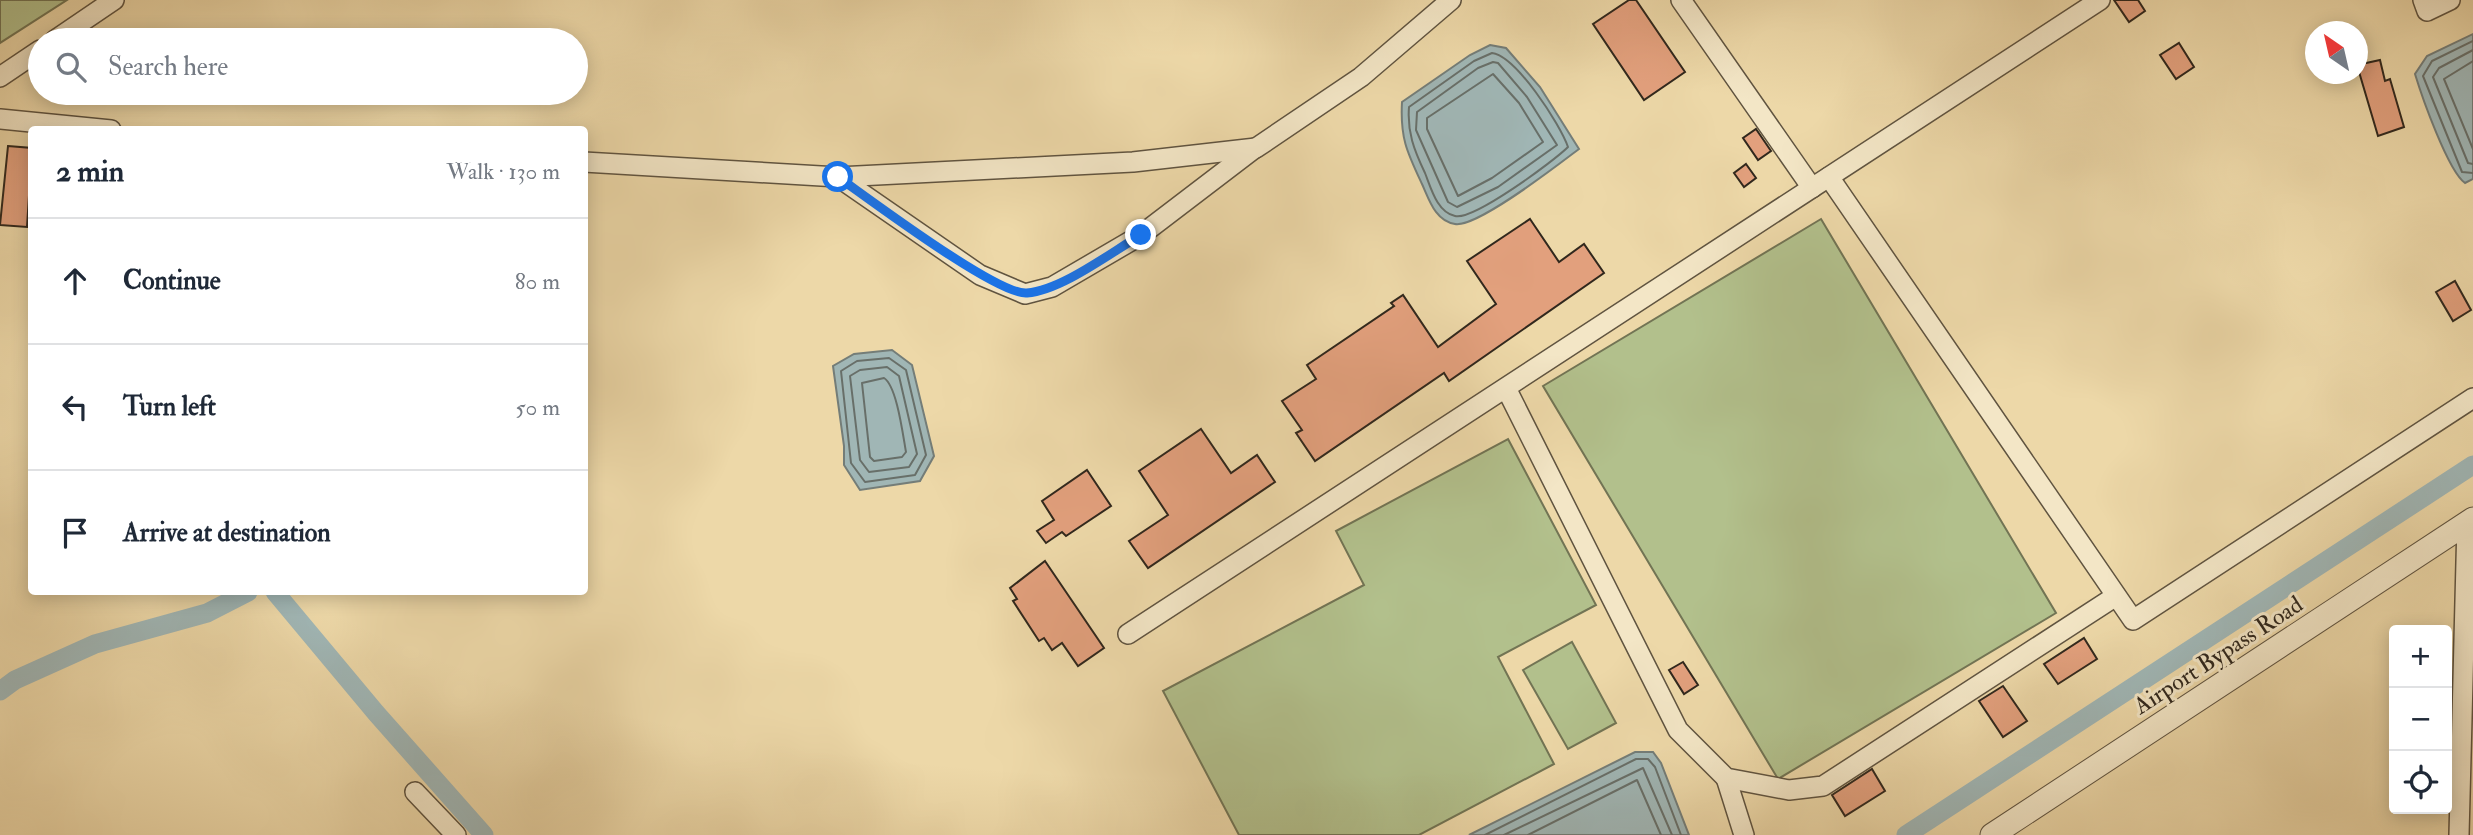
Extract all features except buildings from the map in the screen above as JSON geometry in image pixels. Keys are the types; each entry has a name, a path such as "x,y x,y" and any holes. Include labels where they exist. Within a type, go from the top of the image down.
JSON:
{"street":[{"path":"73,28 114,0"},
{"path":"838,177 980,275 1025,294 1052,287 1141,235 1256,148 1361,77 1451,0"},
{"path":"1681,0 1812,188"},
{"path":"1128,634 1829,177 2069,8 2100,0"},
{"path":"2423,0 2427,11 2450,0"},
{"path":"0,77 28,58"},
{"path":"0,119 71,126"},
{"path":"588,162 838,177 1133,162 1256,148"},
{"path":"1829,177 2133,620 2473,398"},
{"path":"1506,388 1678,730 1726,778 1744,835"},
{"path":"2459,835 2470,521"},
{"name":"Airport Bypass Road","path":"1992,835 2470,521"},
{"path":"1726,778 1789,790 1824,786 2116,596"},
{"path":"415,792 456,835"}],"green space":[{"path":"0,0 67,0 0,43"},
{"path":"1821,219 2056,613 1778,779 1543,386"},
{"path":"1508,439 1596,605 1498,657 1554,764 1419,835 1239,835 1163,691 1364,585 1336,531"},
{"path":"1572,642 1616,723 1568,749 1523,670"}],"water":[{"path":"2473,34 2473,179 2465,183 2458,176 2444,149 2415,74 2427,56"},
{"path":"1490,45 1506,48 1540,87 1579,149 1499,206 1466,223 1455,224 1442,219 1438,214 1412,163 1403,135 1402,102 1470,55"},
{"path":"892,350 912,365 934,456 920,481 860,490 844,465 833,366 854,354"},
{"path":"1635,752 1653,752 1661,763 1689,835 1469,835"}],"waterway":[{"path":"1906,835 2473,465"},
{"path":"0,691 15,680 95,644 207,613 242,595"},
{"path":"278,595 376,713 484,835"}],"route":[{"path":"838,177 980,275 1025,294 1052,287 1141,235"}]}
